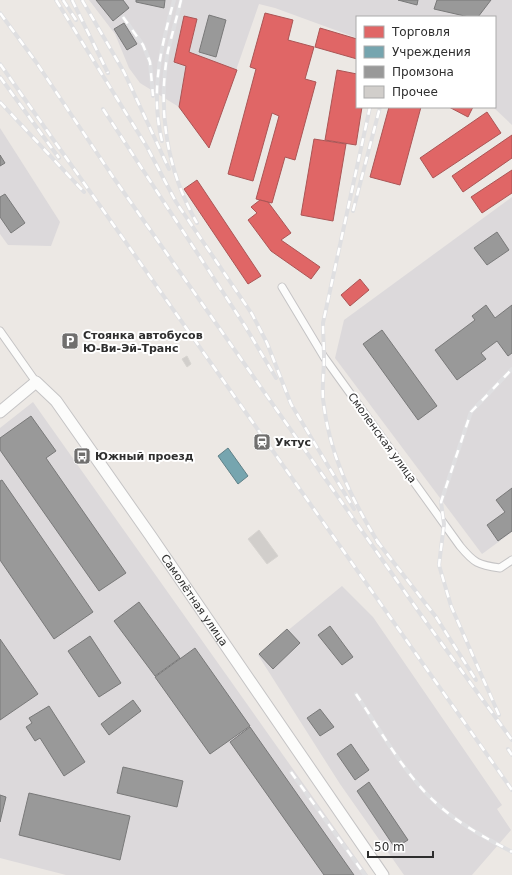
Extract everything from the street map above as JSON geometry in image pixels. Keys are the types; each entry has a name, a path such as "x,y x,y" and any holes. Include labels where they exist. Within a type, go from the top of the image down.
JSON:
{"main road":[{"path":"0,412 36,382"},
{"name":"Самолётная улица","path":"36,382 56,401 383,875"}],"street":[{"name":"Смоленская улица","path":"282,287 324,357 468,556 480,565 500,568 512,560"},
{"name":"Самолётная улица","path":"0,331 36,382"}],"shaded area":[{"path":"89,0 512,0 512,125 494,108 496,108 496,16 356,16 356,38 275,8 259,4 209,148 179,107 140,83 129,68 115,34"},
{"path":"0,128 60,222 51,246 8,245 0,234"},
{"path":"512,197 512,532 482,554 335,358 344,320"},
{"path":"33,402 368,875 66,875 0,858 0,428"},
{"path":"342,586 373,617 502,805 497,809 511,830 472,875 404,875 340,784 258,655"}],"building: Торговля":[{"path":"265,13 293,20 288,40 314,47 305,79 316,82 295,160 285,157 272,203 256,199 279,116 272,113 253,181 228,174 256,69 250,67"},
{"path":"184,16 197,19 189,52 237,70 209,148 179,107 186,66 174,62"},
{"path":"320,28 356,39 356,59 315,47"},
{"path":"337,70 356,74 356,108 362,108 356,145 325,140"},
{"path":"389,108 421,108 400,185 370,177"},
{"path":"451,108 472,108 468,117"},
{"path":"487,112 501,133 433,178 420,158"},
{"path":"512,135 512,158 463,192 452,176"},
{"path":"314,139 346,144 333,221 301,215"},
{"path":"512,170 512,193 482,213 471,197"},
{"path":"197,180 261,276 248,284 184,189"},
{"path":"260,200 268,202 291,233 281,240 320,267 311,279 271,251 248,220 257,213 251,207"},
{"path":"360,279 369,290 350,306 341,295"}],"building: Учреждения":[{"path":"228,448 248,476 238,484 218,456"}],"building: Промзона":[{"path":"96,0 123,0 129,8 113,21"},
{"path":"136,0 165,0 164,8 136,2"},
{"path":"398,0 418,0 417,5"},
{"path":"437,0 491,0 479,16 465,16 434,9"},
{"path":"209,15 226,20 216,57 199,52"},
{"path":"124,23 137,44 127,50 114,29"},
{"path":"0,155 5,163 0,166"},
{"path":"5,194 25,223 11,233 0,217 0,197"},
{"path":"497,232 509,250 487,265 474,248"},
{"path":"486,305 495,318 512,305 512,353 508,356 497,341 481,353 486,359 457,380 435,350 475,320 472,316"},
{"path":"382,330 437,406 418,420 363,344"},
{"path":"31,416 56,451 46,458 126,573 99,591 0,450 0,438"},
{"path":"2,480 93,612 54,639 0,560 0,481"},
{"path":"512,488 512,531 498,541 487,525 505,512 496,500"},
{"path":"139,602 180,658 155,676 114,621"},
{"path":"330,626 353,657 342,665 318,635"},
{"path":"287,629 300,643 273,669 259,654"},
{"path":"90,636 121,683 99,697 68,651"},
{"path":"0,639 38,694 0,720"},
{"path":"195,648 250,726 210,754 155,677"},
{"path":"133,700 141,711 109,735 101,724"},
{"path":"49,706 85,762 64,776 40,738 35,741 26,727 32,723 29,718"},
{"path":"320,709 334,727 320,736 307,718"},
{"path":"250,727 354,875 324,875 230,742"},
{"path":"351,744 369,770 355,780 337,754"},
{"path":"123,767 183,781 177,807 117,793"},
{"path":"369,782 408,840 395,848 357,791"},
{"path":"29,793 130,816 120,860 19,835"},
{"path":"0,795 6,797 0,822"}],"building: Прочее":[{"path":"187,356 191,364 187,367 182,359"},
{"path":"259,530 278,556 267,564 248,539"}],"railway":[{"path":"56,0 147,147 176,202 252,314 267,343 291,404 354,509"},
{"path":"63,0 76,20"},
{"path":"72,0 108,73"},
{"path":"82,0 124,72 169,169"},
{"path":"162,141 157,105 157,87 161,52 174,0"},
{"path":"181,0 168,51 165,73 164,118 167,140 178,182 197,223"},
{"path":"0,13 36,62 113,177 426,622 512,740"},
{"path":"123,17 143,45 150,62 153,96"},
{"path":"0,64 512,790"},
{"path":"0,77 59,158"},
{"path":"0,102 84,192"},
{"path":"370,108 323,323 323,399 330,438 336,457 359,510 379,544"},
{"path":"353,211 380,108"},
{"path":"103,109 245,326 276,378"},
{"path":"499,715 451,606 439,565 444,524 441,502 471,412 512,369"},
{"path":"377,541 436,617 476,680"},
{"path":"356,694 403,765 424,791 453,817 482,836 512,852"},
{"path":"508,749 512,755"},
{"path":"291,772 365,875"}],"place":[{"name":"Стоянка автобусов Ю-Ви-Эй-Транс","path":"70,341"},
{"name":"Уктус","path":"262,442"},
{"name":"Южный проезд","path":"82,456"}]}
